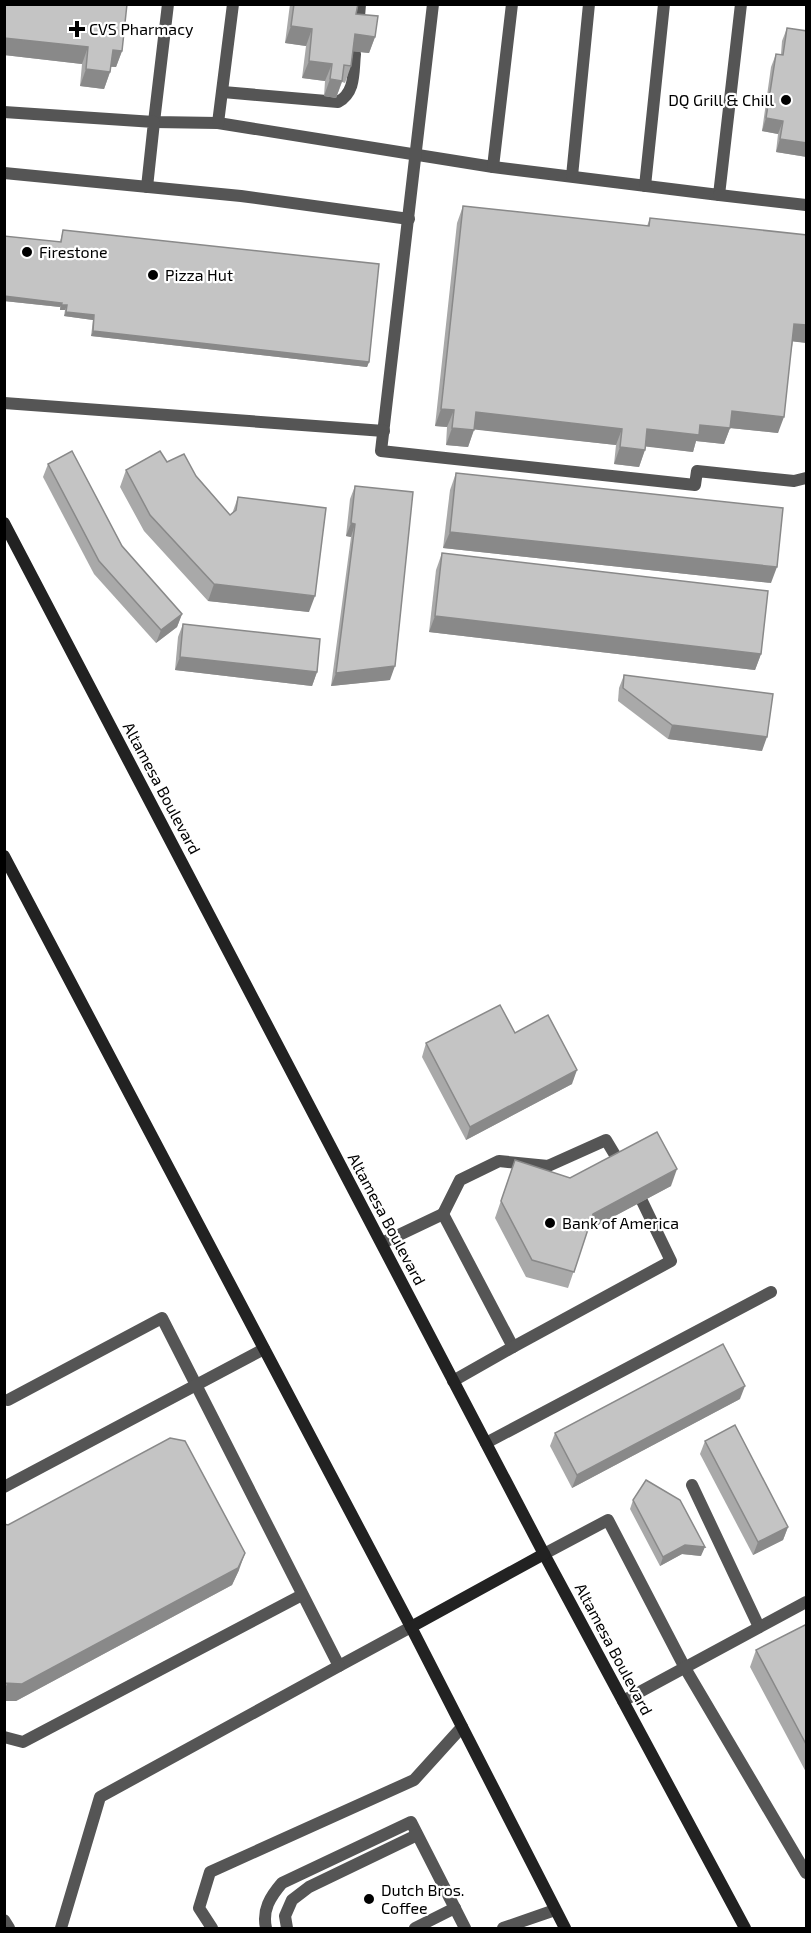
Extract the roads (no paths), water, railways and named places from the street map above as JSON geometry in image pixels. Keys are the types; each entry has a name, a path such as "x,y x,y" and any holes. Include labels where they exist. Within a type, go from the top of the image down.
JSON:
{"main road":[{"name":"Altamesa Boulevard","path":"4,523 544,1554 745,1929"},
{"path":"5,857 411,1627 565,1929"},
{"path":"411,1627 544,1554"}],"lane":[{"path":"147,187 168,4"},
{"path":"218,123 233,4"},
{"path":"433,4 381,451 695,485 697,471 794,481 807,478"},
{"path":"493,167 512,4"},
{"path":"572,176 589,4"},
{"path":"645,186 664,4"},
{"path":"719,195 741,4"},
{"path":"223,92 338,102 351,92 355,54"},
{"path":"4,112 154,122 218,123 493,167 807,205"},
{"path":"4,173 241,196 408,219"},
{"path":"4,403 384,431"},
{"path":"382,1243 443,1214 460,1180 499,1161 548,1166 606,1140 621,1164"},
{"path":"453,1381 672,1261 642,1201"},
{"path":"443,1214 513,1347"},
{"path":"486,1443 771,1292"},
{"path":"8,1400 162,1318 339,1666"},
{"path":"4,1487 264,1349"},
{"path":"692,1485 759,1628"},
{"path":"544,1554 608,1520 686,1668 807,1873"},
{"path":"4,1737 23,1742 302,1595"},
{"path":"623,1701 807,1602"},
{"path":"61,1929 100,1797 411,1627"},
{"path":"212,1929 199,1908 210,1872 414,1780 462,1727"},
{"path":"266,1929 264,1918 269,1898 282,1883 411,1822 465,1929"},
{"path":"286,1929 285,1916 292,1900 309,1887 417,1835"},
{"path":"415,1929 455,1908"},
{"path":"503,1929 555,1910"},
{"path":"4,1920 9,1929"}],"place":[{"name":"CVS Pharmacy","path":"77,29"},
{"name":"DQ Grill & Chill","path":"786,100"},
{"name":"Firestone","path":"27,252"},
{"name":"Pizza Hut","path":"153,275"},
{"name":"Bank of America","path":"550,1223"},
{"name":"Dutch Bros. Coffee","path":"369,1899"}]}
